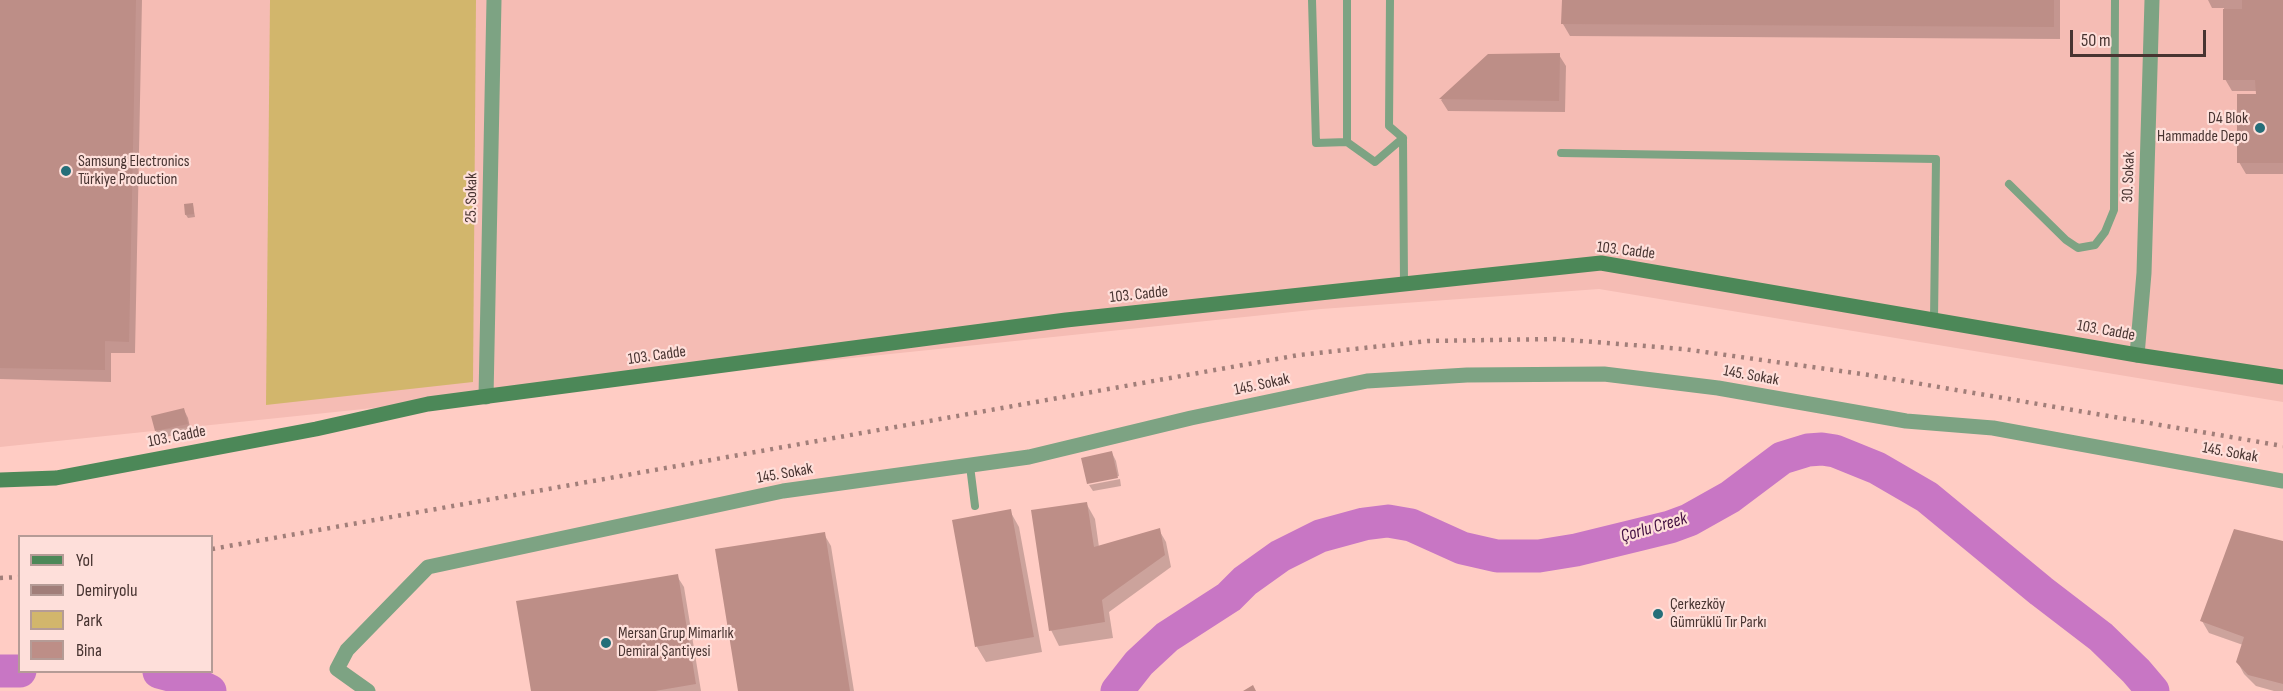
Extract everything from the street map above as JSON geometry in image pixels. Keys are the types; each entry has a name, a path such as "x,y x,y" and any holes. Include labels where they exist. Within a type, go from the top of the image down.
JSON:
{"street":[{"name":"25. Sokak","path":"486,397 494,0"},
{"name":"30. Sokak","path":"2137,355 2144,273 2152,0"},
{"name":"103. Cadde","path":"0,480 56,478 316,429 428,404 1066,320 1601,263 2137,355 2283,377"},
{"name":"145. Sokak","path":"368,691 338,669 346,650 429,567 783,491 1029,458 1191,418 1367,381 1467,375 1604,374 1718,388 1906,421 1992,428 2283,481"}],"lane":[{"path":"1312,0 1316,142 1347,142 1375,162 1403,138"},
{"path":"1347,0 1347,142"},
{"path":"1390,0 1389,126 1403,138 1404,284"},
{"path":"2009,184 2066,240 2078,248 2095,245 2105,232 2114,210 2115,0"},
{"path":"1561,153 1936,159 1934,320"},
{"path":"970,466 975,506"}],"shaded area":[{"path":"0,0 2283,0 2283,402 1599,289 1321,309 0,447"}],"green space":[{"path":"270,0 476,0 473,382 266,405"}],"building":[{"name":"Samsung Electronics Türkiye Production","path":"0,0 136,0 129,342 105,341 105,370 0,368"},
{"path":"1562,0 2054,0 2054,27 1561,24"},
{"path":"2242,0 2283,0 2283,163 2237,163 2237,94 2256,94 2255,80 2223,80 2223,9 2242,9"},
{"path":"1560,53 1559,101 1439,99 1488,54"},
{"path":"193,203 194,214 185,215 184,204"},
{"path":"184,408 188,424 155,431 151,416"},
{"path":"1112,451 1118,478 1087,484 1081,458"},
{"path":"1087,502 1094,547 1160,528 1165,555 1102,600 1105,622 1049,631 1031,510"},
{"path":"1011,509 1034,637 975,647 952,520"},
{"path":"2234,529 2283,541 2283,684 2248,675 2236,662 2244,637 2200,621"},
{"path":"825,532 850,691 738,691 715,549"},
{"name":"Mersan Grup Mimarlık Demiral Şantiyesi","path":"678,574 696,684 655,691 531,691 516,601"},
{"path":"1253,685 1256,691 1243,691"}],"waterway":[{"name":"Çorlu Creek","path":"1117,691 1139,663 1167,637 1229,597 1245,581 1280,556 1320,536 1364,524 1388,521 1411,525 1462,548 1497,556 1539,556 1576,550 1670,527 1689,520 1730,497 1782,458 1808,450 1822,449 1835,451 1877,468 1927,497 2101,637 2153,691"},
{"name":"Çorlu Creek","path":"0,671 18,671"},
{"name":"Çorlu Creek","path":"163,673 188,680 210,691"}],"railway":[{"path":"213,549 1299,355 1428,341 1556,339 1683,349 1869,375 2283,446"},
{"path":"0,578 18,577"}],"place":[{"name":"D4 Blok Hammadde Depo","path":"2260,128"},
{"name":"Samsung Electronics Türkiye Production","path":"66,171"},
{"name":"Çerkezköy Gümrüklü Tır Parkı","path":"1658,614"},
{"name":"Mersan Grup Mimarlık Demiral Şantiyesi","path":"606,643"}]}
